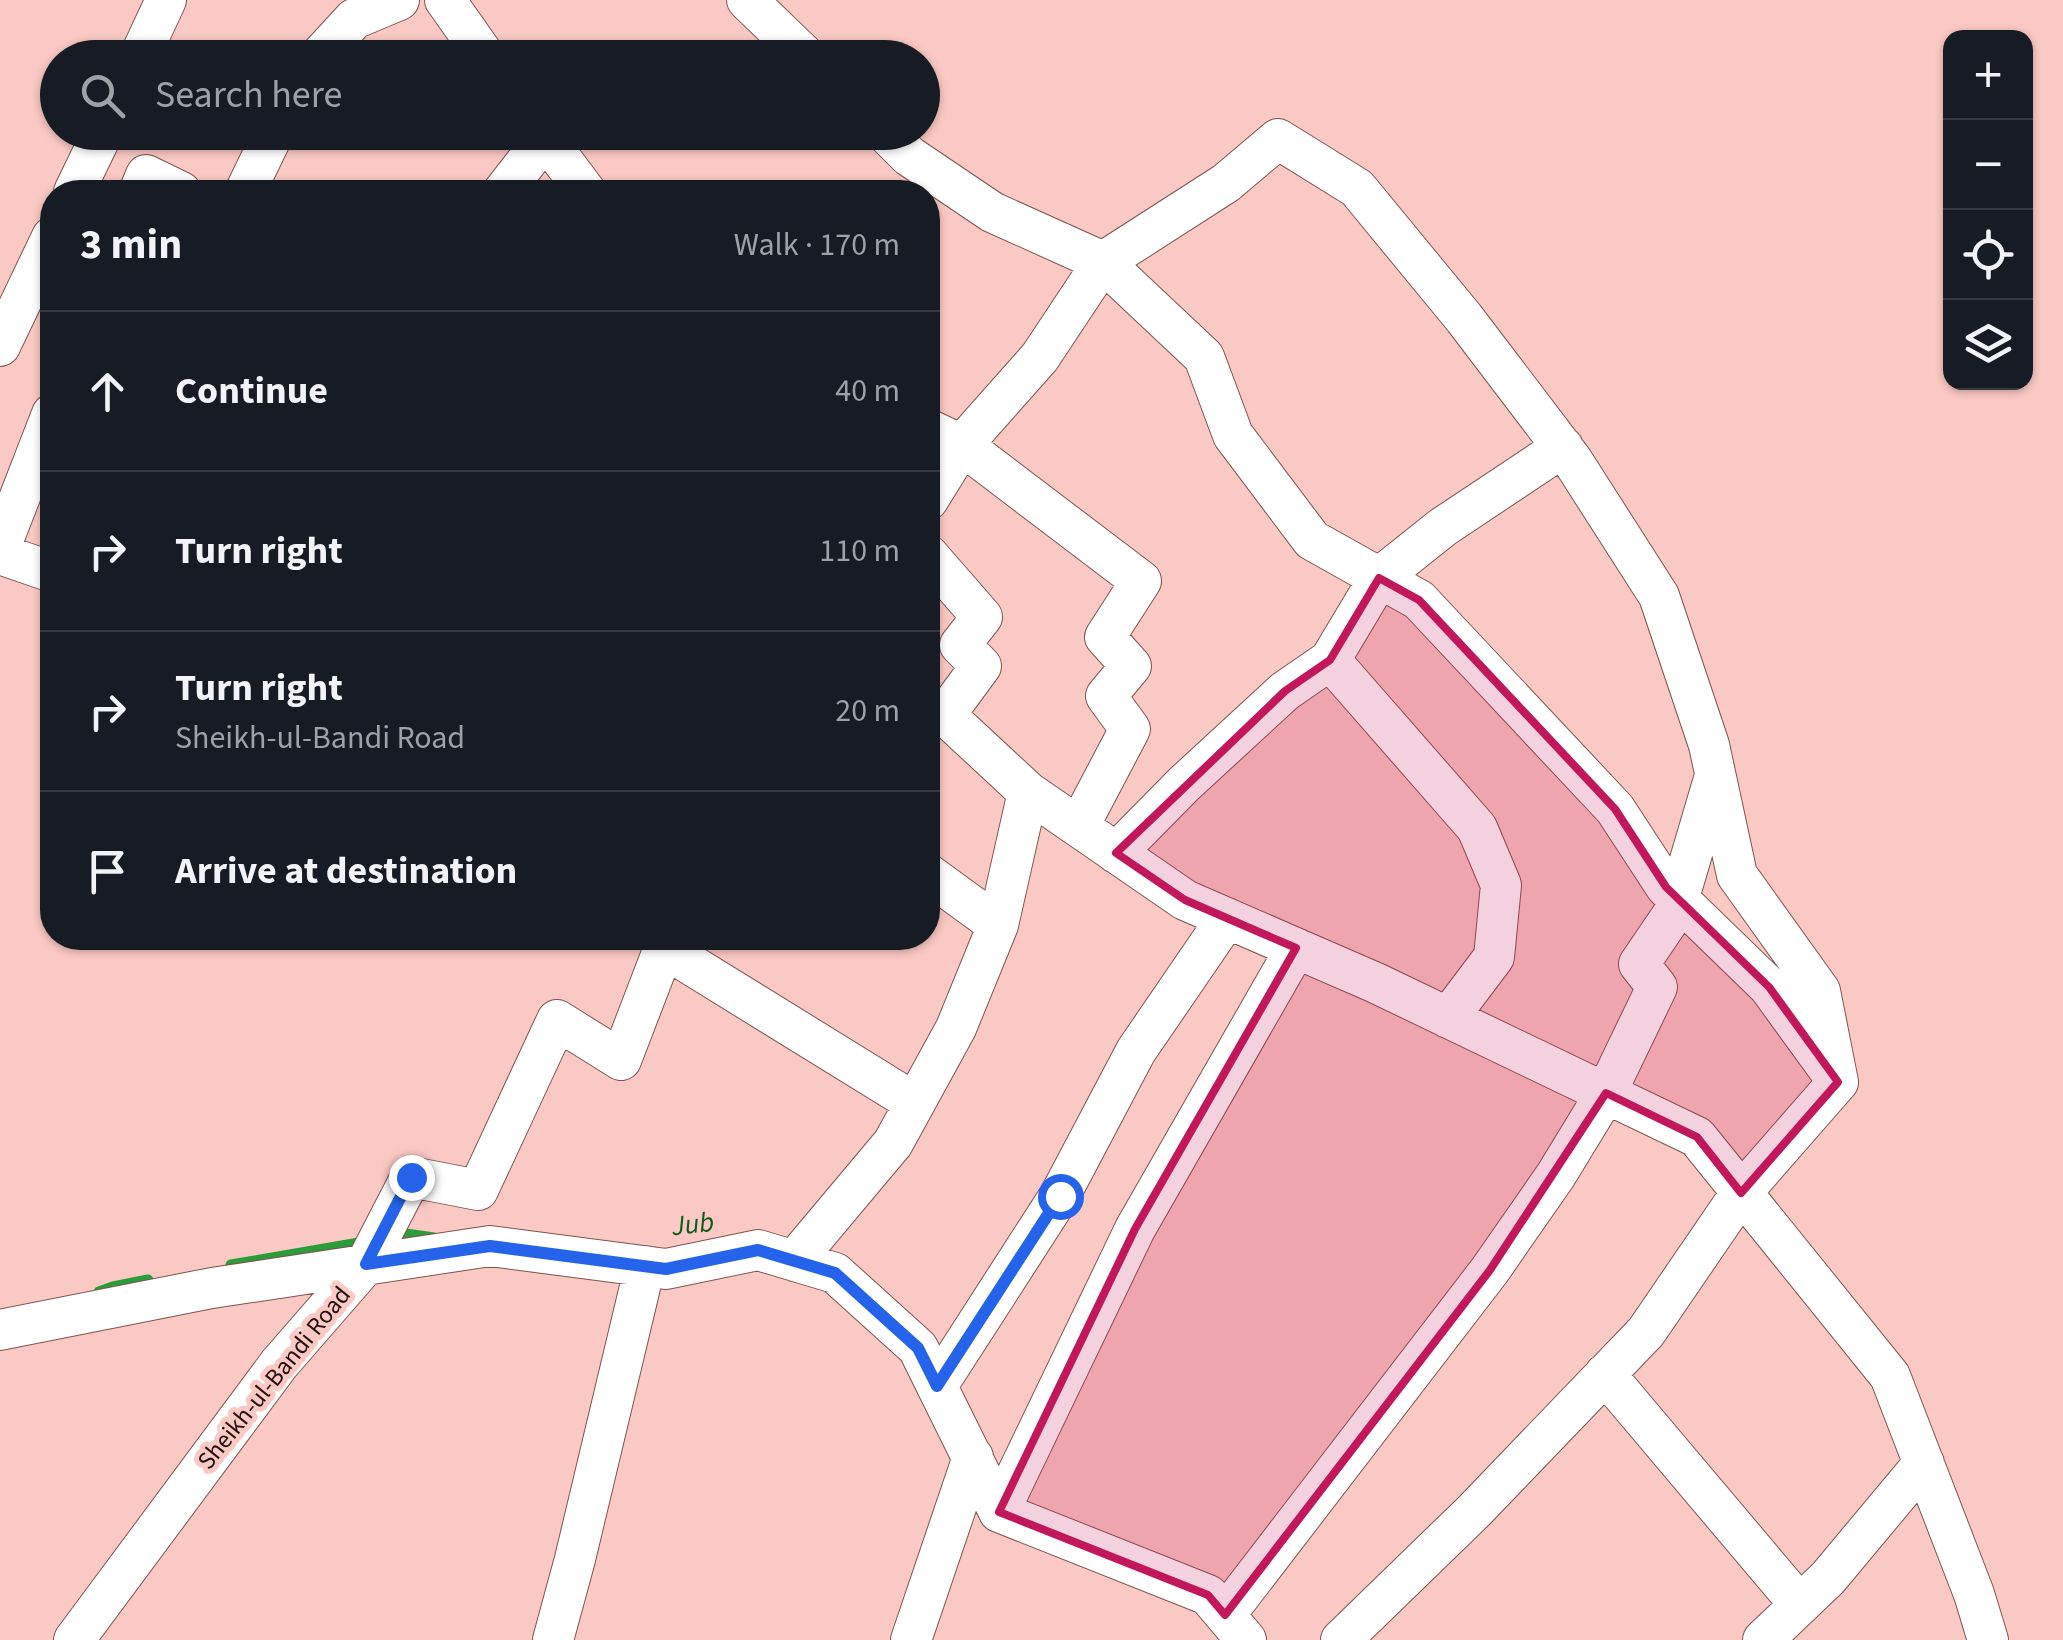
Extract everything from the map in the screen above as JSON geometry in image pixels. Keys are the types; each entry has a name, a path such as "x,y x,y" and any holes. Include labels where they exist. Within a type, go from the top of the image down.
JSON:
{"street":[{"path":"147,40 166,0"},
{"path":"335,40 354,19 399,0"},
{"path":"445,0 473,40"},
{"path":"747,0 788,40"},
{"path":"1079,826 1130,729 1106,696 1131,666 1106,636 1141,580 945,437 1040,357 1103,262 1226,182 1278,139 1357,188 1464,318 1563,448 1659,596 1709,745 1737,875 1820,991 1838,1082"},
{"path":"80,180 94,150"},
{"path":"251,180 265,150"},
{"path":"511,180 532,150"},
{"path":"554,150 577,180"},
{"path":"904,150 992,212 1103,262 1204,357 1234,435 1312,540 1419,600 1616,809 1666,887 1770,987 1838,1082"},
{"path":"0,346 40,262"},
{"path":"40,446 0,551 40,567"},
{"path":"1116,853 1285,691 1330,660 1379,578 1443,526 1563,448"},
{"path":"940,569 982,617 960,645 981,666 945,715 1028,792 1185,900 1376,982 1696,1137 1890,1376 1988,1640"},
{"path":"1330,660 1477,828 1500,885 1494,957 1448,1018"},
{"path":"0,1330 212,1288 490,1246 666,1269 758,1250 835,1273 918,1348 1000,1512 1208,1595 1235,1628 1556,1175 1606,1093 1657,986 1639,964 1675,911 1716,774"},
{"path":"794,1261 893,1143 956,1028 998,925 1028,792"},
{"path":"940,883 998,925"},
{"path":"937,1386 1060,1196 1136,1051 1227,918"},
{"path":"1000,1512 1135,1229 1296,948"},
{"name":"Sheikh-ul-Bandi Road","path":"74,1640 279,1364 366,1263 411,1177 478,1190 557,1020 621,1060 663,950"},
{"name":"Sheikh-ul-Bandi Road","path":"667,950 915,1102"},
{"path":"1341,1640 1474,1512 1646,1332 1741,1192 1838,1082"},
{"path":"553,1640 644,1266"},
{"path":"1605,1374 1800,1605"},
{"path":"911,1640 973,1458"},
{"path":"1763,1640 1828,1578 1924,1463"}],"highlighted area":[{"path":"1379,578 1419,600 1615,809 1666,887 1769,987 1838,1082 1741,1193 1697,1137 1606,1093 1490,1270 1225,1615 1208,1595 999,1512 1135,1229 1296,948 1185,900 1116,853 1285,691 1330,660"}],"waterway":[{"name":"Jub","path":"388,1238 406,1234 434,1238"},
{"name":"Jub","path":"231,1265 365,1242"},
{"name":"Jub","path":"99,1292 148,1280"}],"route":[{"path":"411,1177 366,1264 490,1246 666,1269 758,1250 835,1273 918,1348 937,1386 1060,1196"}]}
